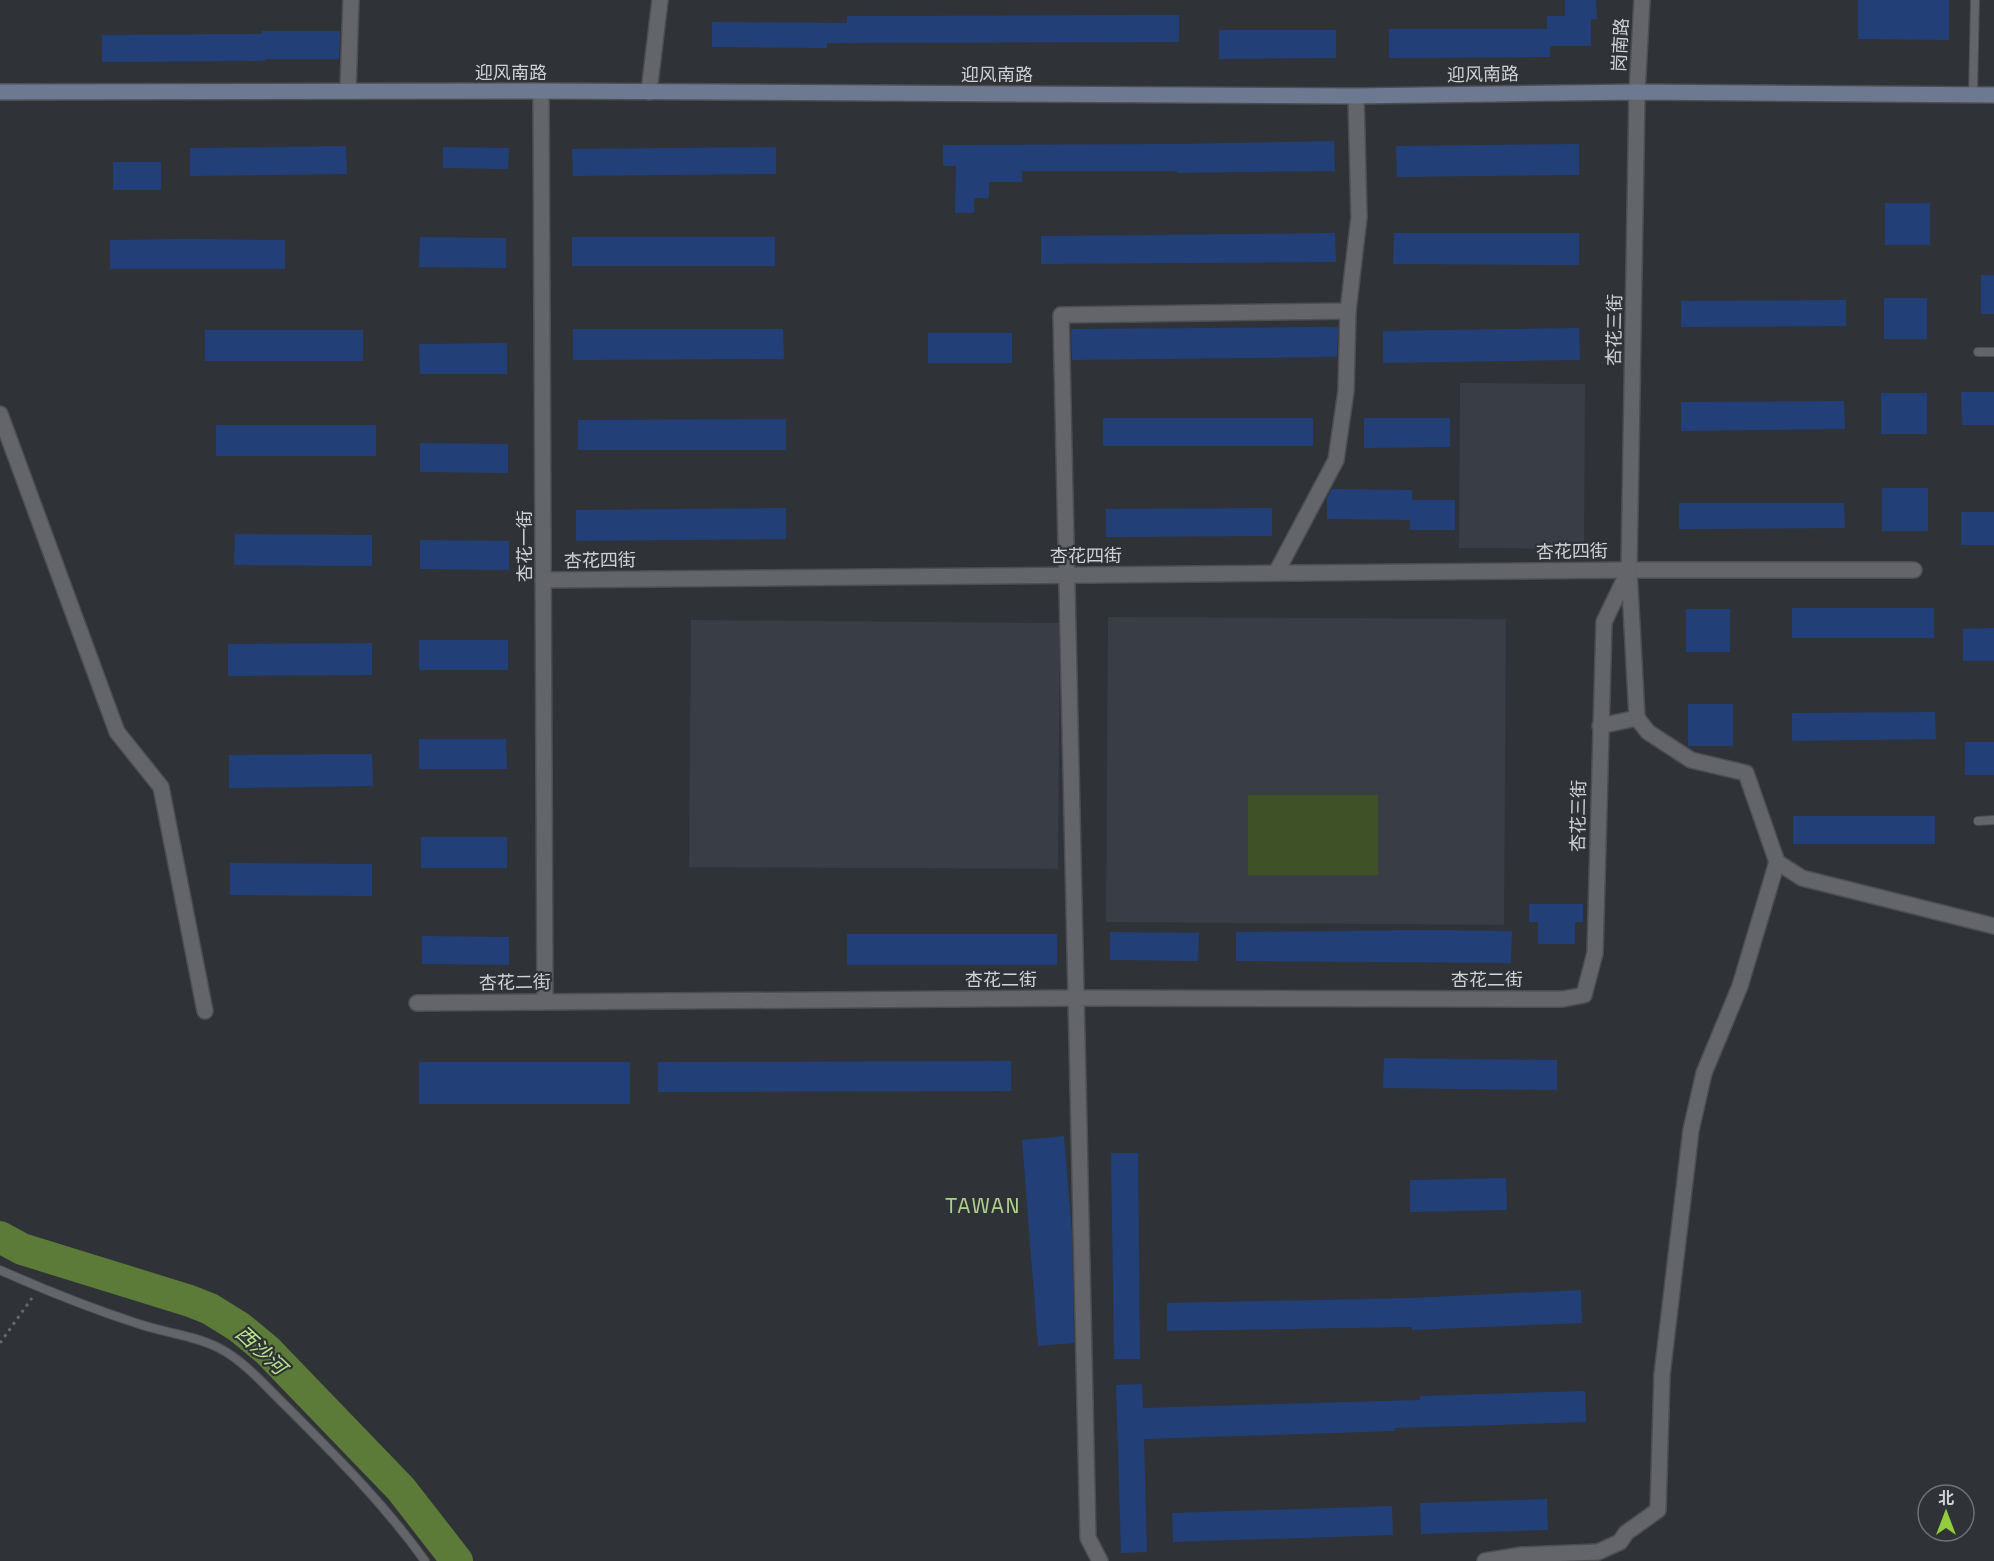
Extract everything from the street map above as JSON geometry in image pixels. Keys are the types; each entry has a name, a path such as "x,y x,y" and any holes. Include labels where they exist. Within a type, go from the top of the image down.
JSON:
{"street":[{"path":"348,91 351,0"},
{"path":"649,92 660,0"},
{"name":"岗南路","path":"1637,92 1642,0"},
{"name":"迎风南路","path":"0,92 541,91 1356,96 1637,92 1994,95"},
{"name":"杏花一街","path":"541,91 545,1001"},
{"name":"杏花三街","path":"1637,92 1629,570 1637,718"},
{"path":"1276,573 1336,460 1346,391 1347,311 1359,217 1356,96"},
{"path":"1100,1561 1089,1538 1061,315 1347,311"},
{"path":"0,414 117,732 162,787 205,1011"},
{"name":"杏花三街","path":"1584,995 1595,953 1604,622 1629,570"},
{"name":"杏花四街","path":"543,580 1629,570 1914,570"},
{"path":"1485,1561 1522,1555 1598,1552 1620,1542 1626,1533 1658,1510 1662,1375 1691,1130 1704,1073 1740,986 1777,862 1746,773 1691,760 1648,732 1637,718 1600,726"},
{"path":"1777,862 1802,878 1994,926"},
{"name":"杏花二街","path":"417,1003 1076,998 1563,999 1584,995"}],"lane":[{"path":"1973,94 1976,0"},
{"path":"1978,352 1994,352"},
{"path":"1978,820 1994,820"},
{"path":"0,1270 138,1324 205,1342 222,1349 268,1389 367,1489 401,1527 425,1561"}],"path":[{"path":"0,1343 39,1287"}],"shaded area":[{"path":"1460,383 1585,384 1584,549 1459,548"},
{"path":"1108,617 1506,619 1504,925 1106,922"},
{"path":"691,620 1060,623 1058,869 689,867"}],"green space":[{"path":"1248,795 1378,795 1378,875 1248,875"}],"building":[{"path":"1565,0 1596,0 1597,19 1591,19 1591,46 1550,46 1550,57 1389,58 1389,29 1547,29 1547,16 1565,16"},
{"path":"1858,0 1949,0 1949,40 1858,39"},
{"path":"1179,15 1179,42 827,43 827,48 712,47 712,22 847,23 847,16"},
{"path":"1219,30 1336,30 1336,58 1219,59"},
{"path":"262,31 340,31 339,59 102,62 102,35 262,34"},
{"path":"1334,141 1335,171 1177,173 1177,171 1022,171 1022,182 989,182 989,198 974,198 974,213 955,213 956,166 943,166 943,145"},
{"path":"1579,144 1579,175 1397,177 1396,146"},
{"path":"346,146 347,174 190,176 190,148"},
{"path":"443,147 509,148 508,169 443,168"},
{"path":"776,147 776,174 573,176 572,149"},
{"path":"113,162 161,162 161,190 113,190"},
{"path":"1885,203 1930,203 1930,245 1885,245"},
{"path":"1335,233 1336,262 1041,264 1041,236"},
{"path":"1394,233 1579,233 1579,265 1393,264"},
{"path":"420,237 506,238 506,268 419,267"},
{"path":"572,237 775,237 775,266 572,266"},
{"path":"110,240 285,240 285,269 110,269"},
{"path":"1981,275 1994,275 1994,314 1981,314"},
{"path":"1884,298 1927,298 1927,339 1884,339"},
{"path":"1846,300 1846,326 1681,327 1681,301"},
{"path":"1338,327 1337,357 1072,360 1071,329"},
{"path":"1579,328 1580,360 1383,363 1383,331"},
{"path":"573,329 783,329 784,359 573,360"},
{"path":"205,330 363,330 363,361 205,361"},
{"path":"928,333 1012,333 1012,363 928,363"},
{"path":"507,343 507,374 420,374 419,344"},
{"path":"1961,392 1994,392 1994,425 1962,425"},
{"path":"1881,393 1927,393 1927,434 1881,434"},
{"path":"1844,401 1845,429 1681,431 1681,402"},
{"path":"1103,418 1313,418 1313,446 1103,446"},
{"path":"1364,418 1450,418 1450,447 1364,448"},
{"path":"786,419 786,450 578,450 578,420"},
{"path":"216,425 376,425 376,456 216,456"},
{"path":"420,443 508,444 508,473 420,472"},
{"path":"1882,488 1928,488 1928,531 1882,531"},
{"path":"1332,489 1412,490 1412,500 1455,500 1455,530 1410,530 1410,520 1327,519 1327,498"},
{"path":"1679,503 1844,503 1845,528 1679,529"},
{"path":"786,508 786,539 576,541 576,510"},
{"path":"1272,508 1272,536 1106,537 1106,509"},
{"path":"1961,512 1994,512 1994,545 1961,545"},
{"path":"235,534 372,535 372,566 234,565"},
{"path":"420,540 509,541 509,570 420,569"},
{"path":"1792,608 1934,608 1934,638 1792,638"},
{"path":"1686,609 1730,609 1730,652 1686,652"},
{"path":"1994,628 1994,661 1963,661 1963,629"},
{"path":"419,640 508,640 508,670 419,670"},
{"path":"372,643 372,675 228,676 228,644"},
{"path":"1688,704 1733,704 1733,746 1688,746"},
{"path":"1935,712 1936,739 1792,741 1792,713"},
{"path":"419,739 506,739 507,769 419,769"},
{"path":"1965,742 1994,742 1994,775 1965,775"},
{"path":"372,754 373,786 229,788 229,755"},
{"path":"1793,816 1935,816 1935,844 1793,844"},
{"path":"421,837 507,837 507,868 421,868"},
{"path":"230,863 372,864 372,896 230,895"},
{"path":"1529,904 1583,904 1583,922 1575,922 1575,944 1538,944 1538,922 1529,922"},
{"path":"1512,931 1511,963 1236,961 1236,932"},
{"path":"1110,932 1199,933 1198,961 1110,960"},
{"path":"847,934 1057,934 1057,965 847,965"},
{"path":"422,936 509,937 509,965 422,964"},
{"path":"1384,1058 1557,1060 1557,1090 1383,1088"},
{"path":"1011,1061 1011,1091 658,1092 658,1062"},
{"path":"419,1062 630,1062 630,1104 419,1104"},
{"path":"1064,1136 1072,1233 1074,1343 1038,1346 1022,1140"},
{"path":"1111,1153 1138,1153 1140,1359 1114,1359"},
{"path":"1506,1178 1507,1210 1410,1212 1410,1180"},
{"path":"1581,1290 1582,1323 1412,1330 1412,1327 1167,1331 1167,1303 1410,1298"},
{"path":"1142,1384 1143,1408 1420,1400 1420,1396 1585,1391 1586,1422 1144,1439 1147,1552 1121,1553 1116,1385"},
{"path":"1547,1499 1548,1530 1421,1534 1420,1503"},
{"path":"1392,1506 1393,1535 1173,1542 1172,1513"}],"waterway":[{"name":"西沙河","path":"0,1237 22,1249 190,1301 210,1309 239,1327 267,1350 401,1489 457,1561"}],"district":[{"name":"TAWAN","path":"983,1205"}]}
